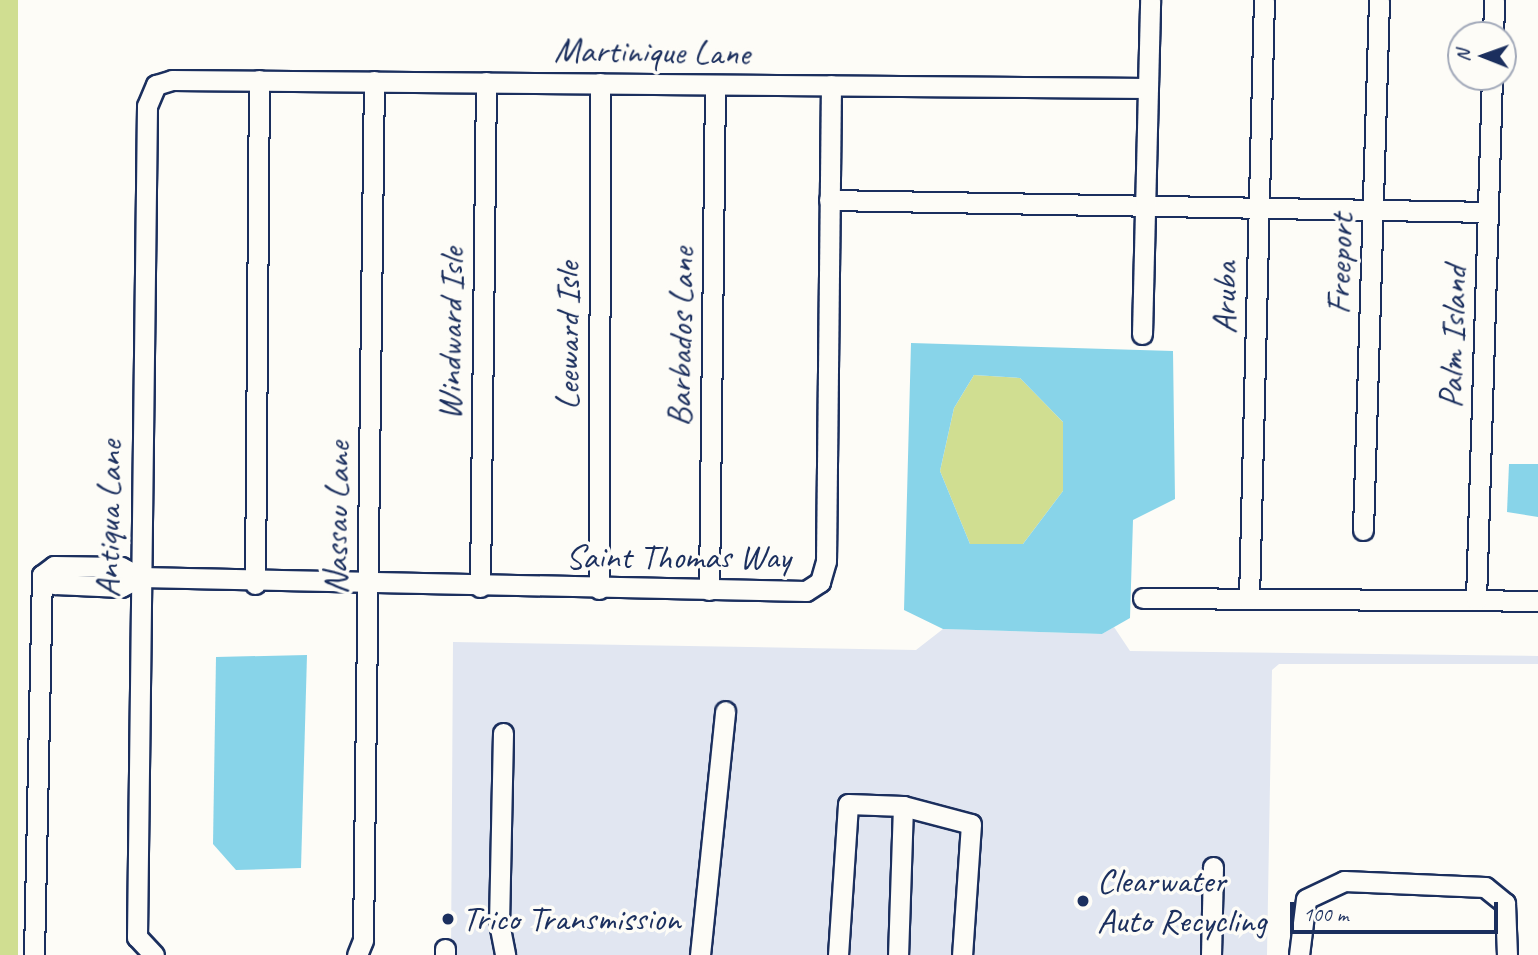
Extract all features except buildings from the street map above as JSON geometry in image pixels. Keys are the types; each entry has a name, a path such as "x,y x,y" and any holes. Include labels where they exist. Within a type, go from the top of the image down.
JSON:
{"street":[{"path":"1142,334 1150,0"},
{"name":"Aruba","path":"1249,598 1264,0"},
{"name":"Freeport","path":"1363,530 1379,0"},
{"path":"1493,21 1494,0"},
{"path":"255,584 259,80"},
{"name":"Martinique Lane","path":"156,85 259,80 1148,88"},
{"name":"Nassau Lane","path":"357,955 363,940 374,81"},
{"name":"Windward Isle","path":"480,587 486,82"},
{"name":"Leeward Isle","path":"598,589 600,83"},
{"name":"Antiqua Lane","path":"150,954 138,937 140,577 147,106 156,85"},
{"name":"Barbados Lane","path":"709,590 715,85"},
{"name":"Saint Thomas Way","path":"34,955 42,575 55,584 121,587 140,577 255,584 806,591 820,582 825,561 831,85"},
{"name":"Palm Island","path":"1476,600 1492,91"},
{"path":"829,200 1488,212"},
{"path":"1143,598 1538,601"},
{"path":"700,955 725,711"},
{"path":"503,733 499,923 505,955"},
{"path":"838,955 848,804 903,806 971,824 962,955"},
{"path":"898,955 903,806"},
{"path":"1211,955 1213,867"},
{"path":"1299,955 1306,899 1321,888 1358,881 1485,887 1505,904 1507,955"}],"shaded area":[{"path":"1114,627 1130,651 1538,656 1538,664 1279,664 1272,670 1267,955 451,955 453,642 916,650 943,629 1102,634"}],"green space":[{"path":"0,0 18,0 18,955 0,955"},
{"path":"974,375 1020,378 1063,422 1063,491 1023,544 970,544 940,471 954,408"}],"water":[{"path":"911,343 1173,351 1175,499 1133,520 1130,618 1102,634 943,629 904,610","holes":["974,375 1020,378 1063,422 1063,491 1023,544 970,544 940,471 954,408"]},
{"path":"1509,464 1538,464 1538,517 1507,512"},
{"path":"307,655 301,868 236,870 213,844 216,657"}],"place":[{"name":"Clearwater Auto Recycling","path":"1083,901"},
{"name":"Trico Transmission","path":"448,919"}]}
